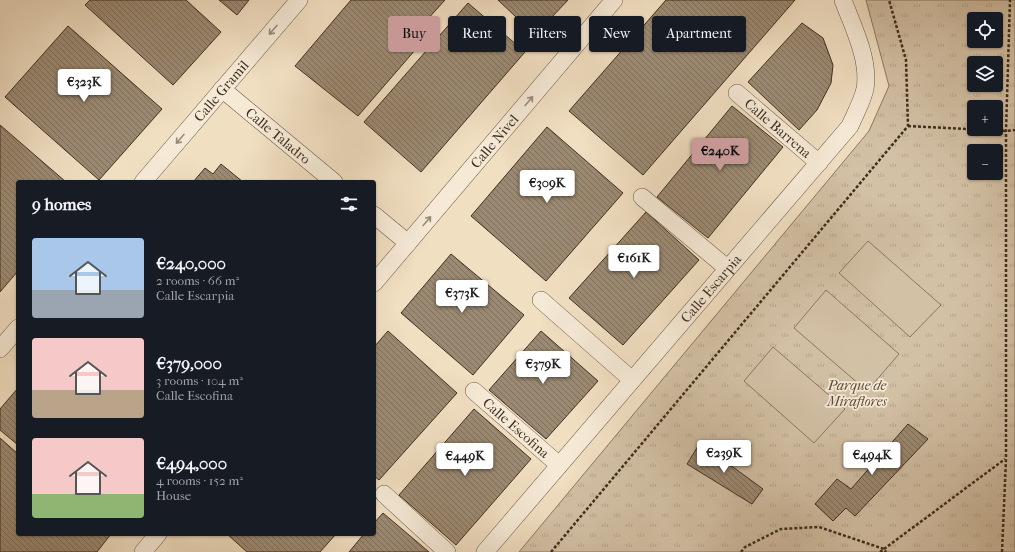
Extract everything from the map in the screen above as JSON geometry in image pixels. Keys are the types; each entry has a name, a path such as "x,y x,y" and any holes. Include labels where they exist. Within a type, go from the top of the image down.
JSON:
{"street":[{"name":"Calle Gramil","path":"145,180 299,0"},
{"name":"Calle Nivel","path":"376,281 614,0"},
{"name":"Calle Escarpia","path":"485,552 850,126 859,108 866,77 864,59 843,0"},
{"name":"Calle Taladro","path":"222,89 332,180"},
{"name":"Calle Barrena","path":"737,93 819,163"},
{"path":"642,197 727,268"},
{"path":"376,217 408,243"},
{"path":"541,300 632,380"},
{"path":"0,349 16,330"},
{"name":"Calle Escofina","path":"474,391 559,465"},
{"path":"384,494 447,552"},
{"path":"143,552 156,536"}],"path":[{"path":"551,552 908,126 906,60 889,0"},
{"path":"1002,552 1006,459 1006,131 1010,0"},
{"path":"908,126 1006,131 1015,130"},
{"path":"880,552 885,551 1006,459"},
{"path":"742,552 745,548 781,529 819,527 885,551"}],"green space":[{"name":"Parque de Miraflores","path":"866,0 1015,0 1015,552 519,552 869,131 889,86"},
{"path":"868,241 941,305 910,337 839,273"},
{"path":"826,290 899,354 867,391 794,328"},
{"path":"773,347 845,409 814,443 744,381"}],"building":[{"path":"90,0 186,0 221,32 173,85 85,5"},
{"path":"219,0 249,0 237,15"},
{"path":"351,0 445,0 431,16 388,16 388,52 413,52 358,116 295,66"},
{"path":"498,0 568,0 553,16 515,16"},
{"path":"666,0 795,0 643,175 569,111 621,52 644,52 644,25 652,16 652,52 746,52 746,16 652,16"},
{"path":"468,3 483,16 457,16"},
{"path":"802,23 823,38 833,65 831,83 817,110 799,130 748,82"},
{"path":"68,26 162,109 99,180 5,97"},
{"path":"448,26 448,52 506,52 506,36 514,43 514,52 525,52 421,172 364,122 425,52 440,52 440,35"},
{"path":"732,106 783,147 708,238 657,197"},
{"path":"0,125 64,180 16,180 16,273 0,292"},
{"path":"547,127 623,193 546,281 471,216"},
{"path":"221,164 241,180 195,180 205,168 213,174"},
{"path":"646,212 699,260 623,345 569,298"},
{"path":"451,254 524,315 473,375 401,313"},
{"path":"388,331 457,393 379,480 376,478 376,345"},
{"path":"541,331 598,381 546,439 489,390"},
{"path":"16,390 16,443 0,430 0,409"},
{"path":"474,409 531,459 456,545 399,495"},
{"path":"908,424 928,439 855,516 846,508 833,521 815,504 837,479 851,489"},
{"path":"0,438 16,452 16,536 109,536 97,552 0,552"},
{"path":"700,443 763,489 752,504 687,464"},
{"path":"383,513 429,552 349,552 362,536 376,536 376,521"},
{"path":"229,536 334,536 320,552 247,552"}]}
